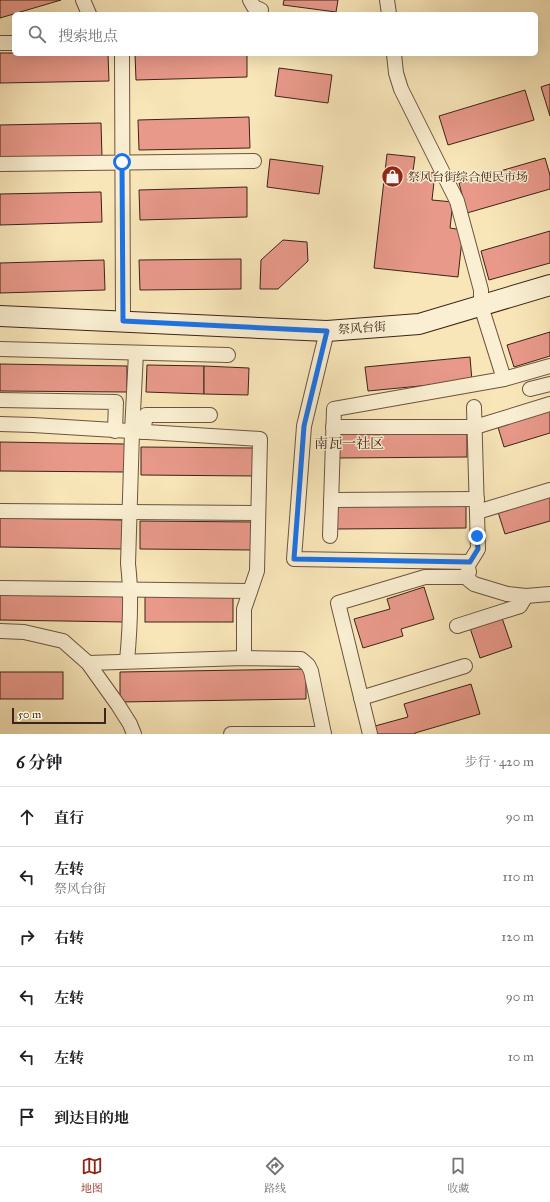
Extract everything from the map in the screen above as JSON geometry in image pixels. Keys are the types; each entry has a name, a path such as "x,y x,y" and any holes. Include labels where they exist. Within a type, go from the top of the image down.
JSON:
{"main road":[{"name":"祭风台街","path":"0,316 327,331 419,324 550,285"}],"street":[{"path":"83,0 88,12"},
{"path":"250,0 254,7 262,8"},
{"path":"386,0 389,12"},
{"path":"0,44 12,43"},
{"path":"122,56 123,321"},
{"path":"394,56 396,73 401,89 457,201 481,290 481,306 504,380"},
{"path":"0,164 254,160"},
{"path":"327,331 304,426 294,559 470,562 478,549 474,407"},
{"path":"0,349 228,355"},
{"path":"127,662 130,590 128,564 130,512 137,432 136,353"},
{"path":"330,536 334,409 504,380 550,366"},
{"path":"530,389 550,384"},
{"path":"0,400 116,402 115,431"},
{"path":"333,427 475,427 550,404"},
{"path":"137,432 146,415 210,415"},
{"path":"0,424 33,424 115,431 260,439 257,571 244,609 244,658"},
{"path":"331,500 477,505 550,490"},
{"path":"0,511 258,513"},
{"path":"467,562 469,572 467,576 474,584 507,594 526,596 550,594"},
{"path":"370,734 338,603 425,577 461,578 467,576"},
{"path":"0,588 250,591"},
{"path":"457,626 520,606 526,596"},
{"path":"0,631 24,632 63,642 88,663 118,705 130,724 134,734"},
{"path":"88,663 244,658 301,659 308,665 312,671 324,734 231,734"},
{"path":"361,698 465,666"}],"building":[{"path":"0,0 61,0 20,12 12,12 12,14 0,18"},
{"path":"284,0 338,0 336,12 283,5"},
{"path":"0,53 12,53 12,56 108,56 109,81 0,83"},
{"path":"135,56 247,56 247,77 136,80"},
{"path":"279,68 332,75 328,103 275,96"},
{"path":"550,84 550,116 541,87"},
{"path":"525,90 534,120 448,145 439,116"},
{"path":"249,117 250,148 139,150 138,120"},
{"path":"101,123 102,157 0,159 0,125"},
{"path":"387,154 415,157 413,171 435,173 432,200 453,202 450,228 463,230 458,277 374,268"},
{"path":"545,158 550,175 550,189 467,213 459,183"},
{"path":"270,159 323,166 319,194 267,187"},
{"path":"247,187 247,217 140,220 139,190"},
{"path":"101,192 102,222 0,225 0,194"},
{"path":"550,231 550,263 489,280 481,251"},
{"path":"283,240 307,242 308,261 278,289 260,289 261,260"},
{"path":"241,259 241,289 140,290 139,260"},
{"path":"104,260 105,290 0,293 0,263"},
{"path":"550,332 550,356 514,367 507,345"},
{"path":"470,357 472,381 368,391 365,367"},
{"path":"0,364 127,366 127,392 0,391"},
{"path":"147,365 204,366 204,394 146,392"},
{"path":"204,366 249,368 248,395 204,394"},
{"path":"550,409 550,433 504,447 497,424"},
{"path":"467,433 467,457 337,458 337,434"},
{"path":"0,442 126,444 126,472 0,471"},
{"path":"141,447 255,448 255,476 141,475"},
{"path":"550,496 550,521 505,534 498,512"},
{"path":"466,505 466,528 335,529 335,506"},
{"path":"0,518 123,520 123,549 0,547"},
{"path":"140,521 254,522 253,550 140,549"},
{"path":"424,587 434,619 401,629 403,636 363,648 354,619 390,609 387,599"},
{"path":"0,592 125,594 125,622 0,620"},
{"path":"145,595 233,595 233,622 145,622"},
{"path":"502,618 512,647 480,658 470,628"},
{"path":"306,669 306,699 120,702 120,672"},
{"path":"0,672 63,672 63,699 0,699"},
{"path":"471,684 480,714 415,734 377,734 375,726 408,717 404,704"}],"place":[{"name":"祭风台街综合便民市场","path":"392,177"}],"district":[{"name":"南瓦一社区","path":"349,443"}],"route":[{"path":"122,162 123,321 327,331 304,426 294,559 470,562 478,549 477,536"}]}
